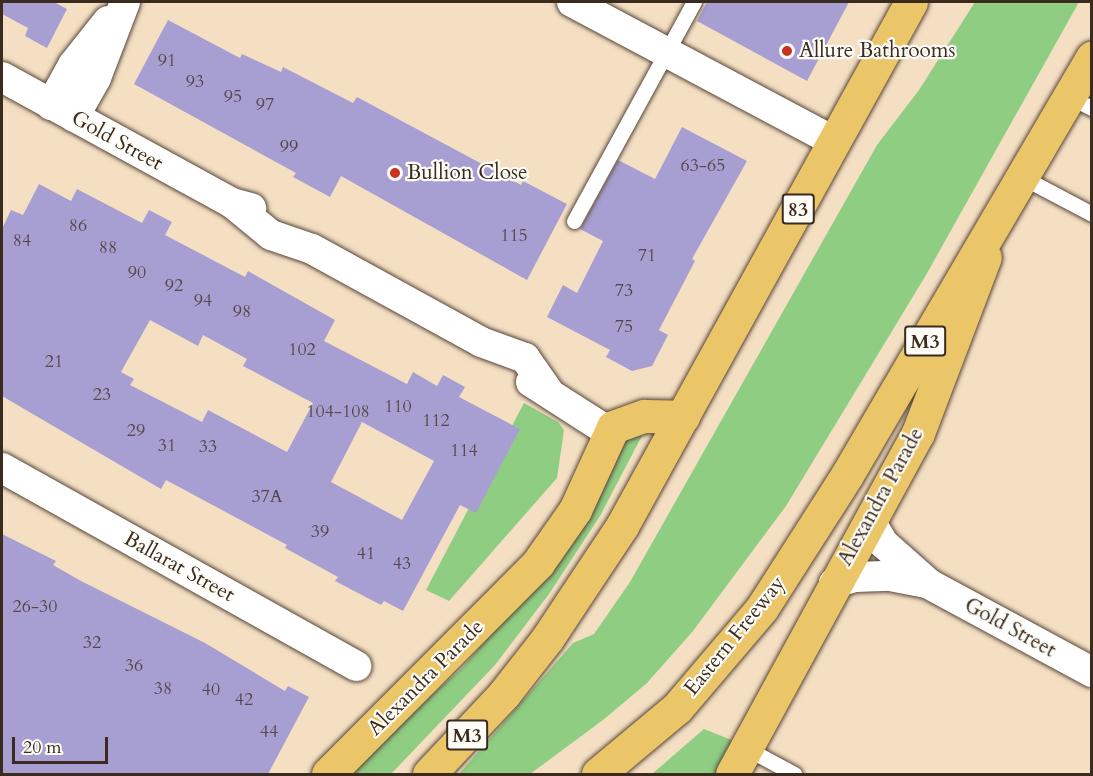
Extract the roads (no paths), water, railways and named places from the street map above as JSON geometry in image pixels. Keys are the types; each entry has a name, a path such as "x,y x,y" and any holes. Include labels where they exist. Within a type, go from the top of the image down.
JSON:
{"main road":[{"name":"83","path":"684,417 911,2"},
{"name":"Alexandra Parade","path":"847,475 1022,177 1081,102 1092,57"},
{"name":"Alexandra Parade","path":"739,761 930,406 1003,208"},
{"path":"609,432 635,417 684,417"},
{"name":"M3","path":"429,774 504,694 547,639 647,482 684,417"},
{"name":"Alexandra Parade","path":"328,774 538,563 575,510 609,432"},
{"name":"Eastern Freeway","path":"598,774 677,708 717,664 762,608 847,475"}],"street":[{"path":"62,111 96,78 124,2"},
{"path":"572,2 834,142"},
{"name":"Gold Street","path":"2,77 232,203 271,235 312,249 481,342 517,376 548,391 609,432"},
{"name":"Ballarat Street","path":"2,468 356,666"},
{"name":"Gold Street","path":"870,521 884,544 929,584 1092,672"},
{"name":"Gold Street","path":"834,583 855,578 890,576 929,584"}],"lane":[{"path":"574,221 694,2"},
{"path":"1022,177 1092,214"},
{"path":"739,761 794,774"}],"place":[{"name":"Allure Bathrooms","path":"787,51"},
{"name":"Bullion Close","path":"395,173"}]}
